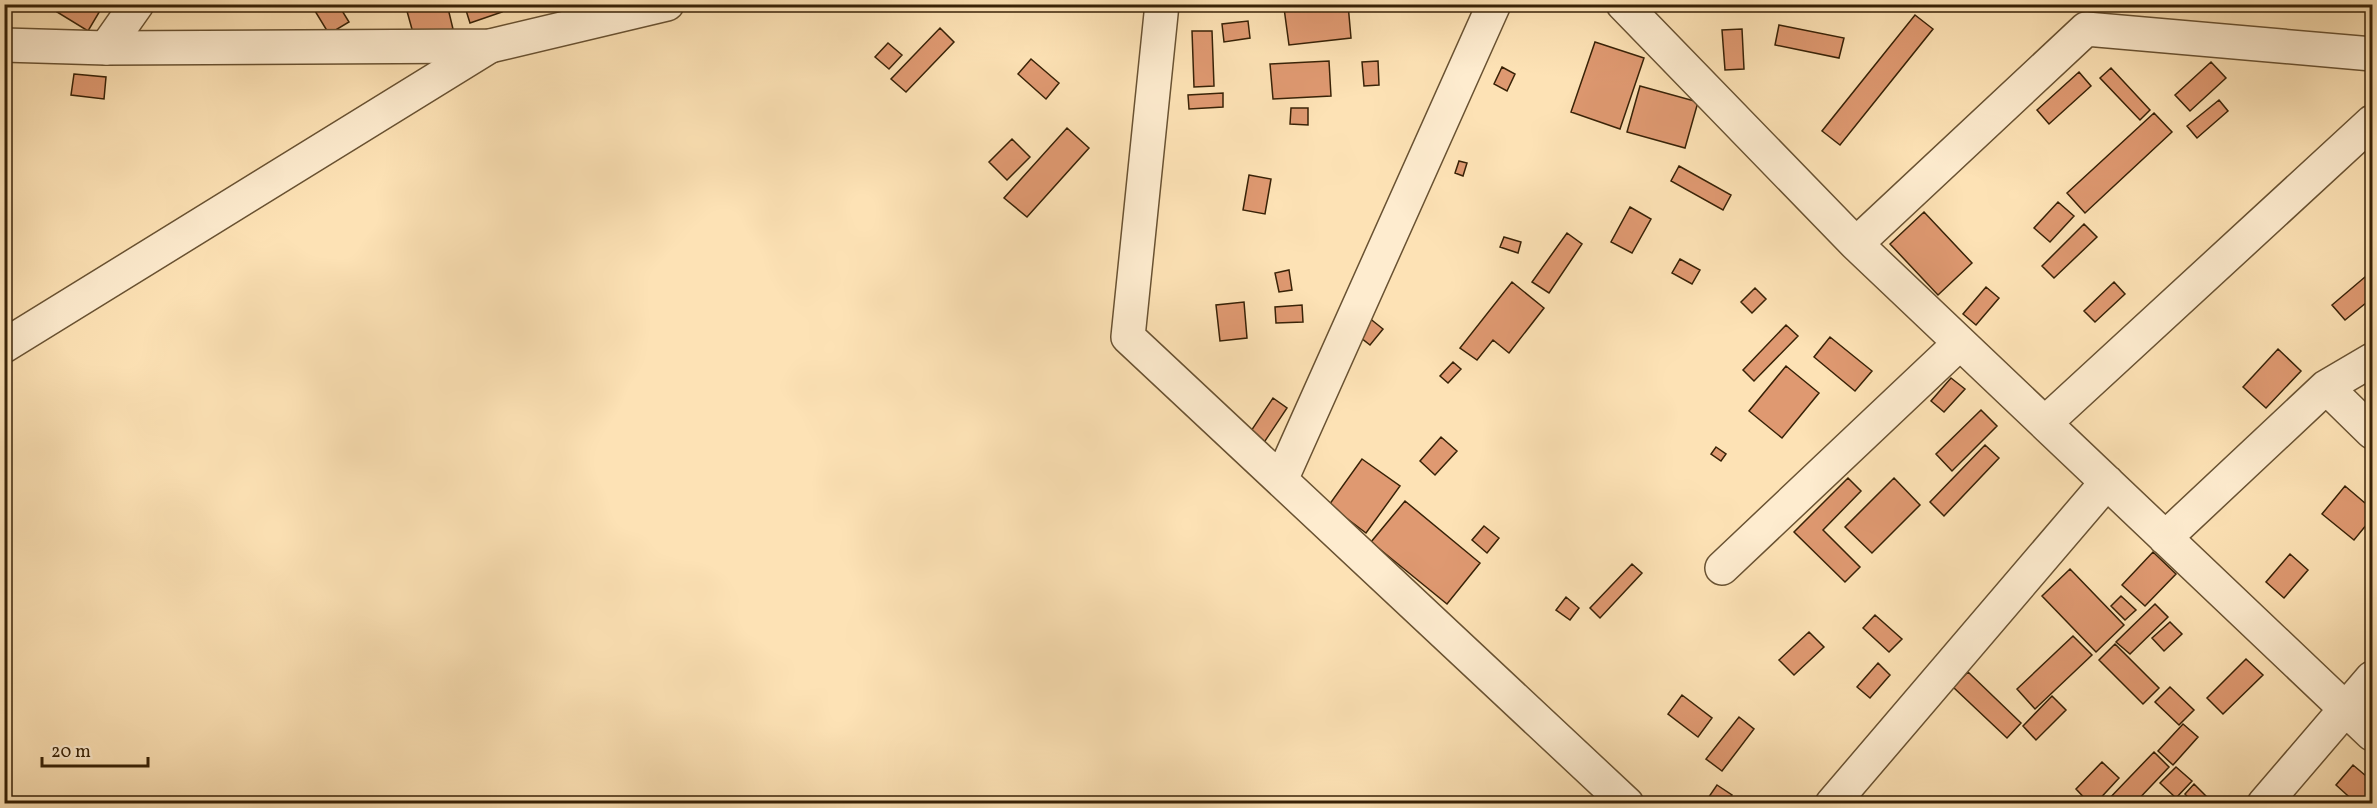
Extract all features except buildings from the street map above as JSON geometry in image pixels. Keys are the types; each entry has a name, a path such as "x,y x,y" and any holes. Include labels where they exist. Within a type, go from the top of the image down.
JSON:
{"street":[{"path":"106,48 137,4"},
{"path":"4,45 40,44 106,48 490,46 667,4"},
{"path":"1162,4 1128,337 1627,804"},
{"path":"1281,480 1494,4"},
{"path":"1623,4 1856,244 2373,734"},
{"path":"1856,244 2086,29 2116,18 2373,54"},
{"path":"4,58 40,44"},
{"path":"4,346 490,46"},
{"path":"2045,423 2373,122"},
{"path":"1722,568 1960,343"},
{"path":"2165,538 2326,387 2373,360"},
{"path":"2326,387 2373,432"},
{"path":"1832,804 2107,482"},
{"path":"2264,804 2373,678"}]}
